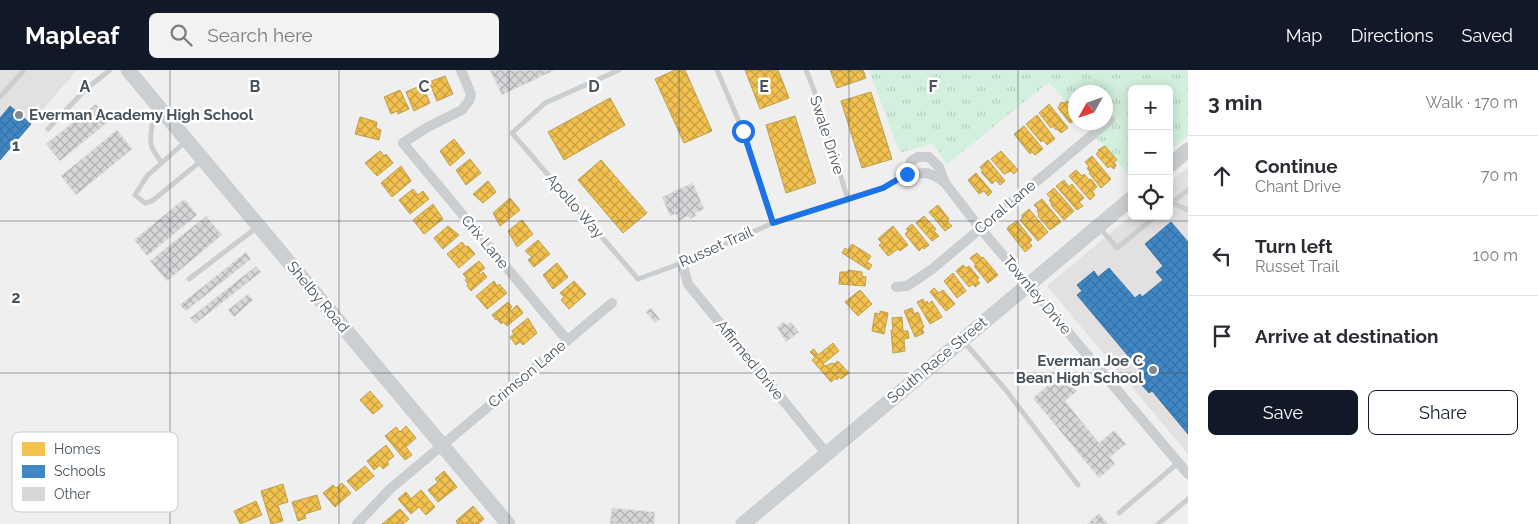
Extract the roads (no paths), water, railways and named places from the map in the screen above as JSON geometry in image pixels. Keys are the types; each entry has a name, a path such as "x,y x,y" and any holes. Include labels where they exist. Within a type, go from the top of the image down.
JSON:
{"main road":[{"name":"Shelby Road","path":"128,70 508,524"},
{"path":"1173,163 1188,150"},
{"name":"South Race Street","path":"743,524 1128,201"}],"street":[{"name":"Crix Lane","path":"461,70 471,94 470,101 462,110 426,128 403,143 567,340"},
{"name":"Coral Lane","path":"896,288 907,286 931,270 1098,130"},
{"name":"Townley Drive","path":"944,183 939,167 929,157 918,157 912,161 907,174 927,173 937,177 944,183 1188,474"},
{"name":"Affirmed Drive","path":"682,263 688,284 827,454"},
{"name":"Crimson Lane","path":"356,524 390,489 612,303"}],"lane":[{"path":"0,97 24,70"},
{"path":"48,129 86,88 110,70"},
{"name":"Apollo Way","path":"619,70 545,103 512,133 638,278"},
{"path":"717,70 743,131 773,223"},
{"name":"Swale Drive","path":"806,70 848,200"},
{"path":"162,163 154,153 150,142 152,125 165,114"},
{"path":"188,140 147,176 135,194 144,203 152,201 203,160"},
{"name":"Russet Trail","path":"638,278 682,263 773,223 883,188 907,174"},
{"path":"1173,200 1188,190"},
{"path":"1173,204 1188,210"},
{"path":"1098,226 1117,248 1151,220"},
{"path":"189,279 259,226"},
{"path":"962,340 1005,389 1078,485"},
{"path":"1120,513 1179,463"},
{"path":"1158,524 1188,499"}],"place":[{"name":"Everman Academy High School","path":"19,115"},
{"name":"Everman Joe C Bean High School","path":"1153,370"}]}
